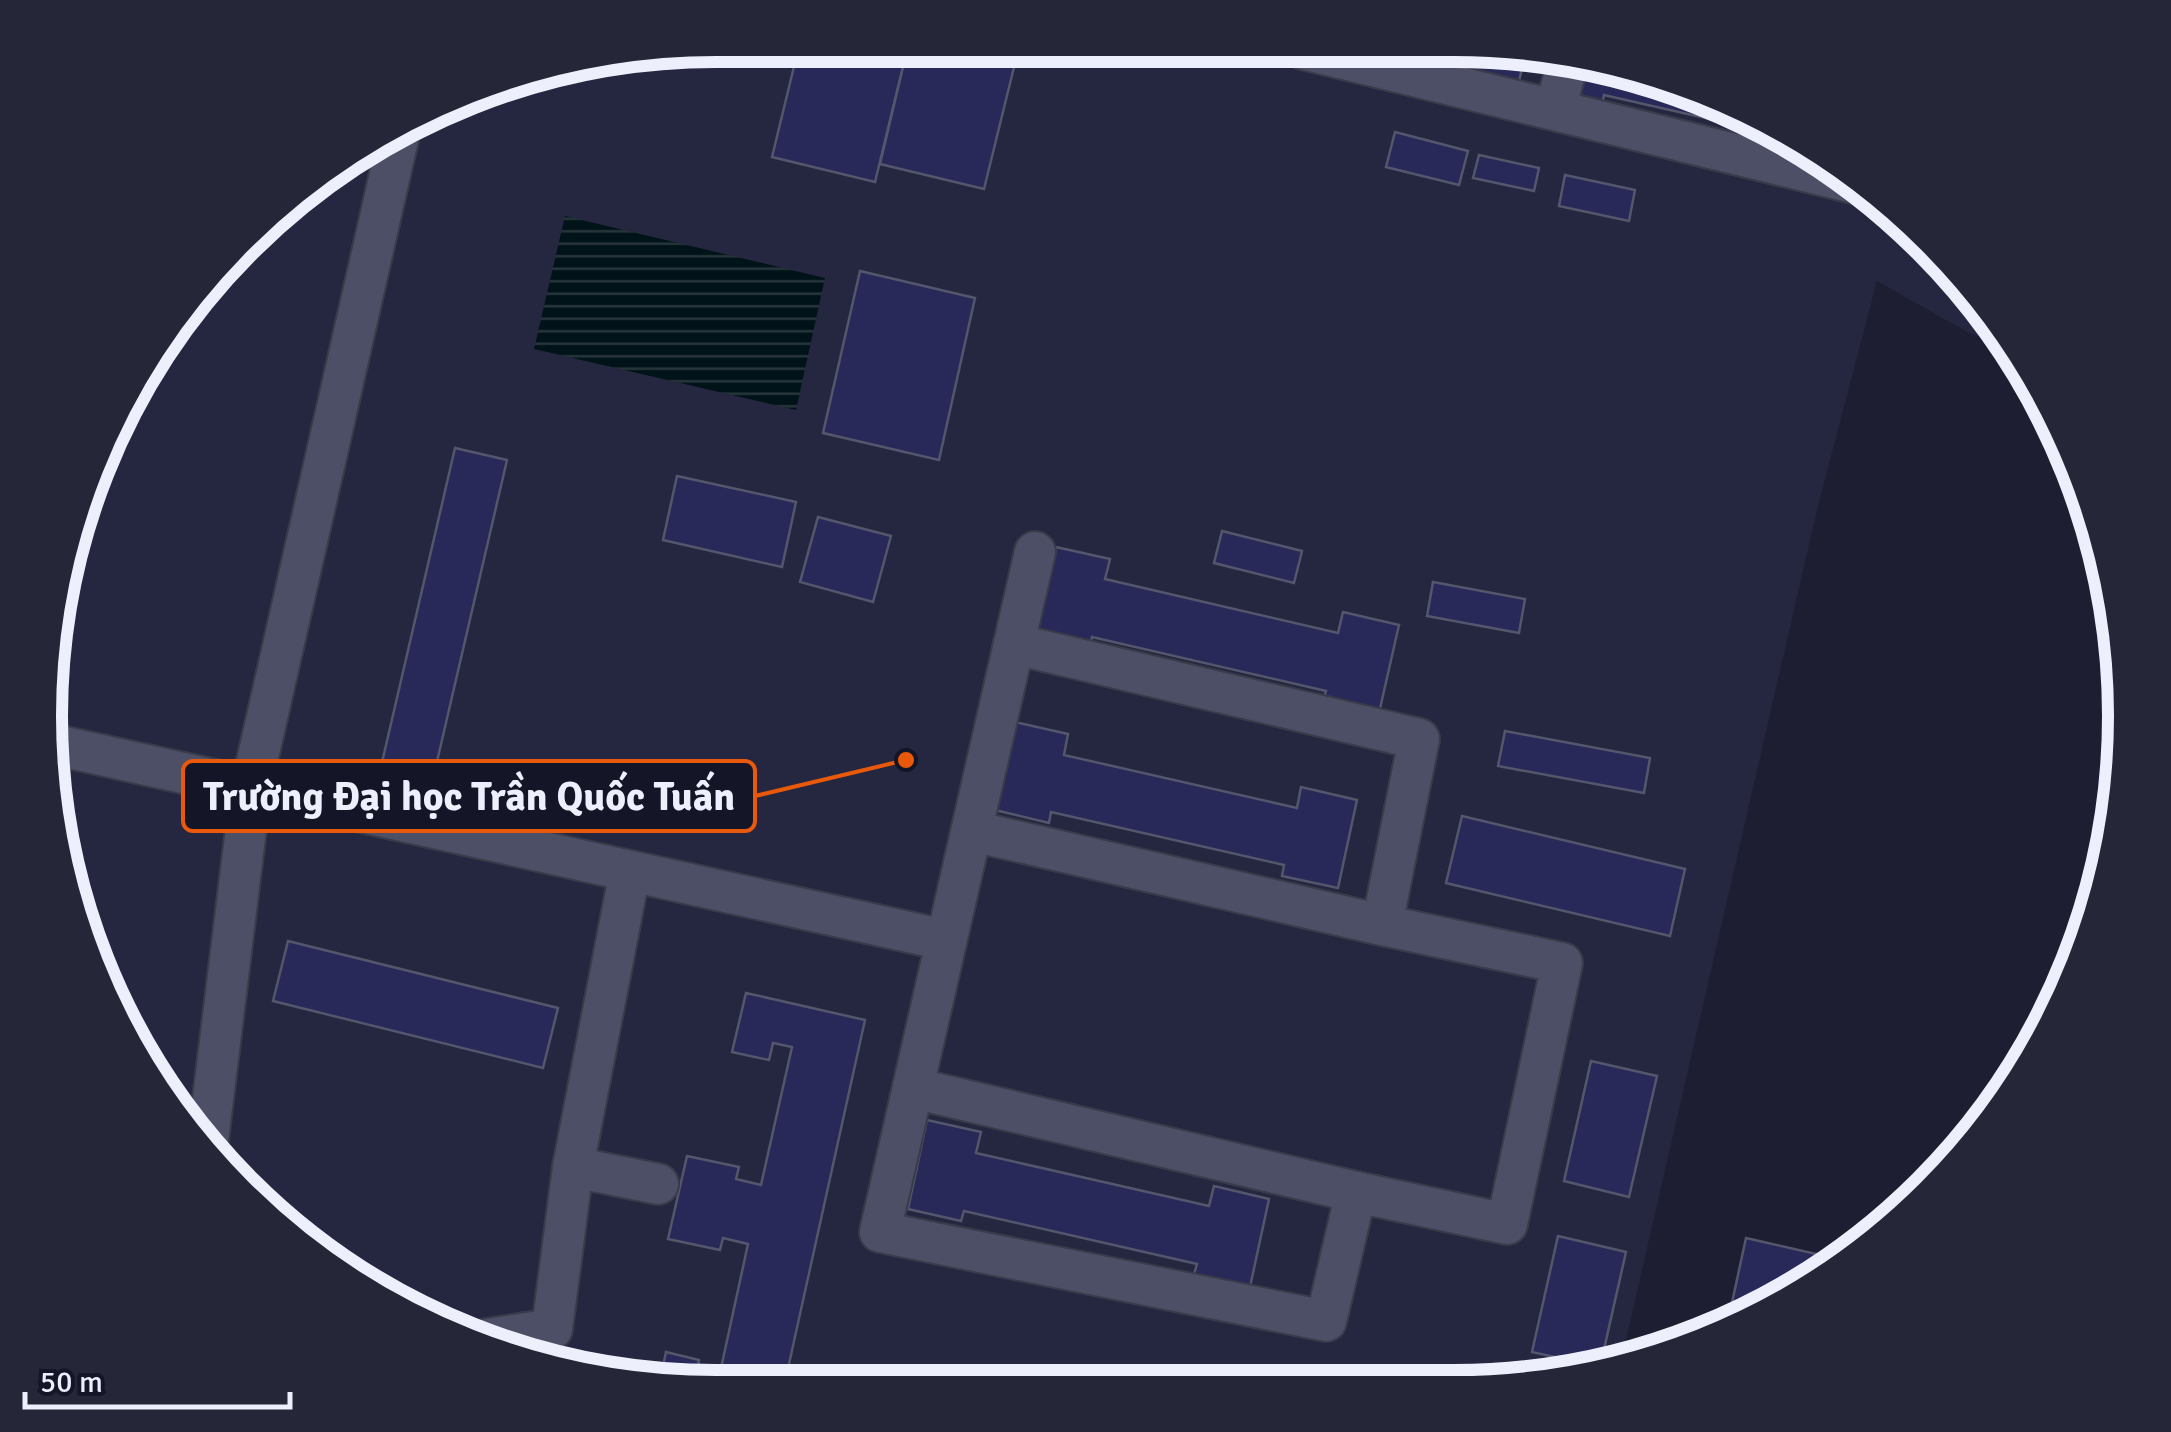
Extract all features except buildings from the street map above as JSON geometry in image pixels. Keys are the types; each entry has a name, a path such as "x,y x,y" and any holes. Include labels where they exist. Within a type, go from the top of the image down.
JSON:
{"lane":[{"path":"1358,62 1820,175"},
{"path":"1555,109 1565,72"},
{"path":"209,1128 251,788 396,146"},
{"path":"1035,552 880,1232 1326,1321 1356,1192"},
{"path":"1014,644 1418,739 1382,925"},
{"path":"63,747 946,940"},
{"path":"912,1088 1508,1224 1562,963 972,831"},
{"path":"509,1336 552,1329 573,1167 630,871"},
{"path":"573,1167 658,1184"}],"shaded area":[{"path":"716,62 1455,62 1582,75 1665,97 1782,150 1853,198 1917,254 1989,340 1967,332 1877,281 1817,510 1624,1347 1582,1357 1455,1370 716,1370 589,1357 506,1335 427,1302 353,1259 285,1207 225,1147 173,1079 130,1005 97,926 75,843 62,716 75,589 112,466 150,389 173,353 254,254 353,173 389,150 466,112 589,75"},
{"path":"565,216 825,278 796,410 534,349"}],"place":[{"name":"Trường Đại học Trần Quốc Tuấn","path":"906,760"}]}
